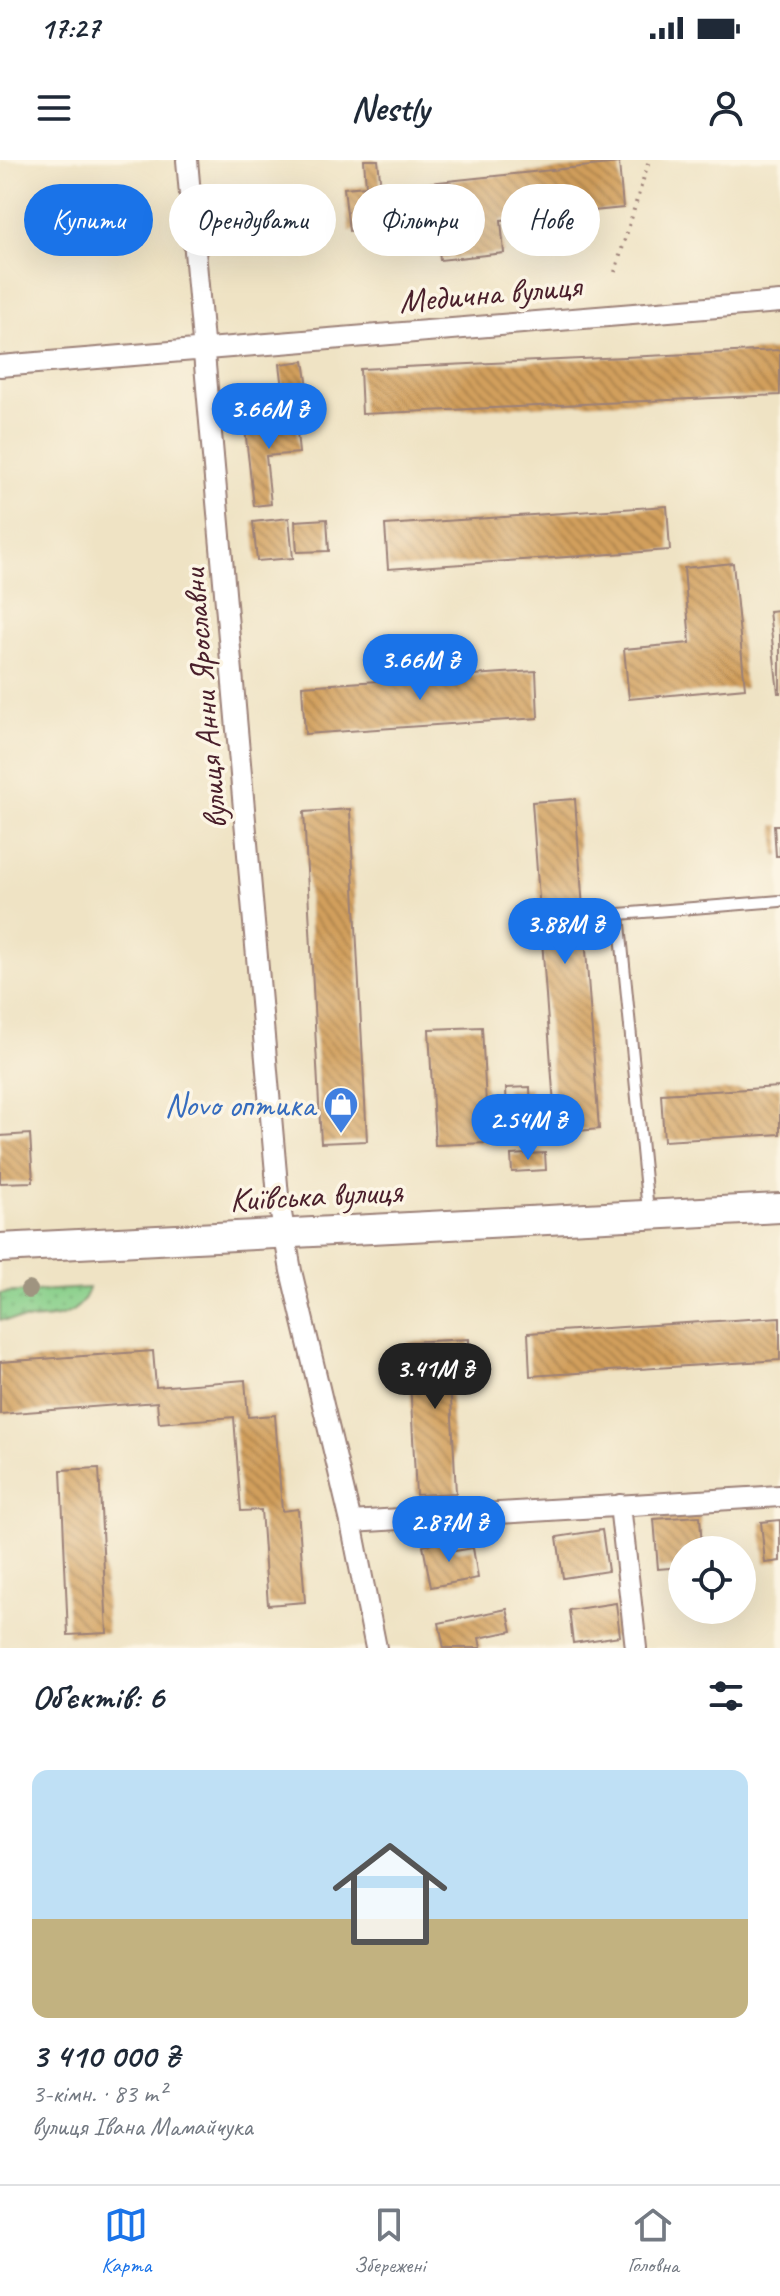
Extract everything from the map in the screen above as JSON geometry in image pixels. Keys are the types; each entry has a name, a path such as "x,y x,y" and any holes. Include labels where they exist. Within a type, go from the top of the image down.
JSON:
{"main road":[{"name":"Київська вулиця","path":"0,1248 780,1208"}],"street":[{"name":"вулиця Анни Ярославни","path":"187,160 283,1233 351,1522 376,1648"},
{"name":"Медична вулиця","path":"0,366 780,302"},
{"path":"351,1522 780,1496"},
{"path":"620,1505 636,1648"}],"lane":[{"path":"648,1217 619,914 780,901"}],"path":[{"path":"615,272 649,160"}],"green space":[{"path":"89,1288 75,1309 64,1315 0,1320 0,1293"}],"building":[{"path":"364,160 378,160 381,184 366,184"},
{"path":"619,163 623,208 600,210 600,184 501,184 501,253 485,255 485,184 419,184"},
{"path":"352,187 352,231 349,231 344,188"},
{"path":"440,256 477,256 440,260"},
{"path":"780,350 780,395 362,414 360,369"},
{"path":"304,361 310,400 285,404 280,364"},
{"path":"295,412 299,453 266,456 271,504 254,506 245,429 270,426 269,415"},
{"path":"667,506 670,550 388,569 385,525"},
{"path":"289,518 293,558 257,561 253,522"},
{"path":"327,519 329,551 297,552 295,521"},
{"path":"733,563 745,688 629,699 624,649 690,643 684,568"},
{"path":"780,610 780,693 778,693 769,611"},
{"path":"536,671 538,718 305,734 302,686"},
{"path":"575,799 599,1129 556,1133 532,802"},
{"path":"350,809 367,1141 321,1143 304,812"},
{"path":"774,825 780,825 780,856 776,856"},
{"path":"482,1027 488,1143 435,1145 429,1029"},
{"path":"530,1087 532,1139 508,1140 506,1088"},
{"path":"780,1087 780,1134 664,1141 661,1094"},
{"path":"30,1134 33,1182 0,1183 0,1136"},
{"path":"545,1153 546,1170 512,1172 511,1155"},
{"path":"780,1317 780,1360 530,1376 528,1333"},
{"path":"469,1339 470,1378 450,1379 456,1493 416,1495 408,1342"},
{"path":"153,1351 156,1387 245,1380 248,1417 275,1415 282,1511 298,1509 305,1602 268,1605 261,1510 241,1511 234,1417 159,1423 157,1402 0,1414 0,1362"},
{"path":"99,1468 107,1633 68,1635 61,1470"},
{"path":"700,1516 701,1536 668,1536 668,1568 658,1569 654,1519"},
{"path":"780,1520 780,1561 765,1563 761,1522"},
{"path":"602,1530 608,1571 563,1578 557,1537"},
{"path":"453,1540 455,1551 473,1548 478,1578 431,1587 423,1546"},
{"path":"616,1603 620,1636 573,1643 569,1610"},
{"path":"507,1609 512,1631 479,1638 481,1648 444,1648 439,1623"}],"place":[{"name":"Novo оптика","path":"341,1135"}]}
